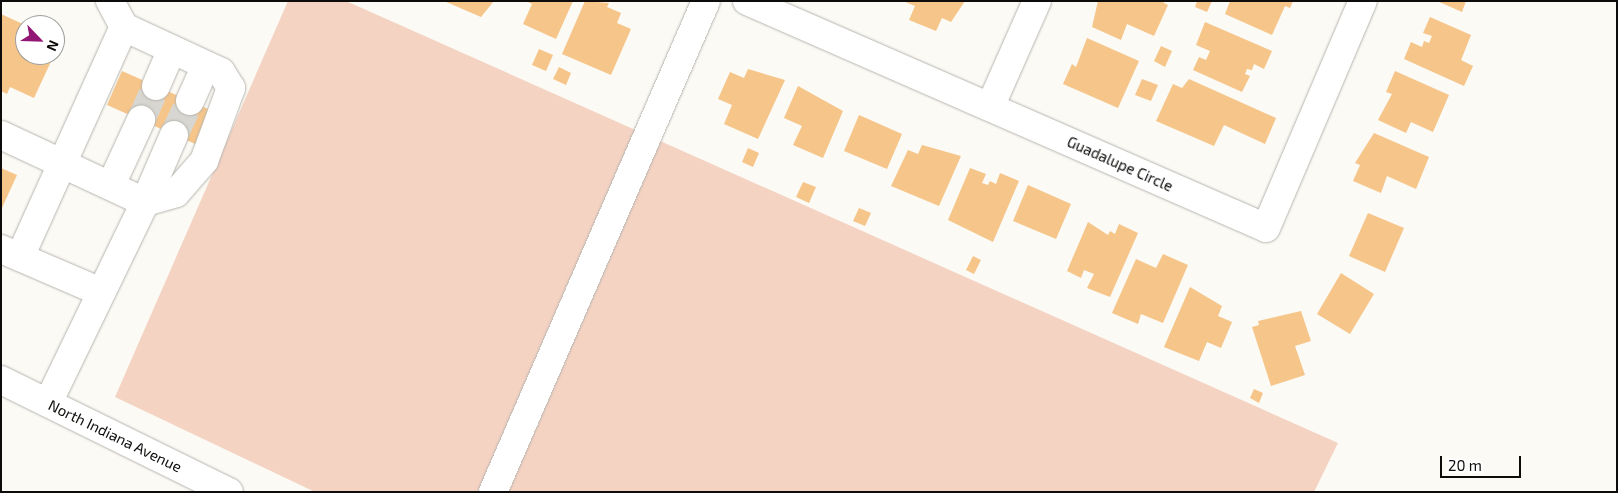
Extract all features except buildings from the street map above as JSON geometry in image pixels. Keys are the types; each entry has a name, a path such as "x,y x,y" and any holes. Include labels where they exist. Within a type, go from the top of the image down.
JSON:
{"street":[{"path":"2,137 145,202 176,193 204,162 231,88 221,72 124,27 110,1"},
{"path":"493,492 706,1"},
{"name":"Guadalupe Circle","path":"747,1 1266,228 1363,1"},
{"path":"990,107 1037,1"},
{"path":"101,292 11,253 62,163 124,27"},
{"path":"156,86 172,49"},
{"path":"190,101 206,65"},
{"path":"111,186 140,120"},
{"path":"48,403 145,202 174,135"},
{"name":"North Indiana Avenue","path":"1,380 229,492"}],"shaded area":[{"path":"288,1 346,1 1338,443 1314,492 315,492 115,397"}],"tunnel":[{"path":"141,120 156,86"},
{"path":"174,135 190,101"}]}
